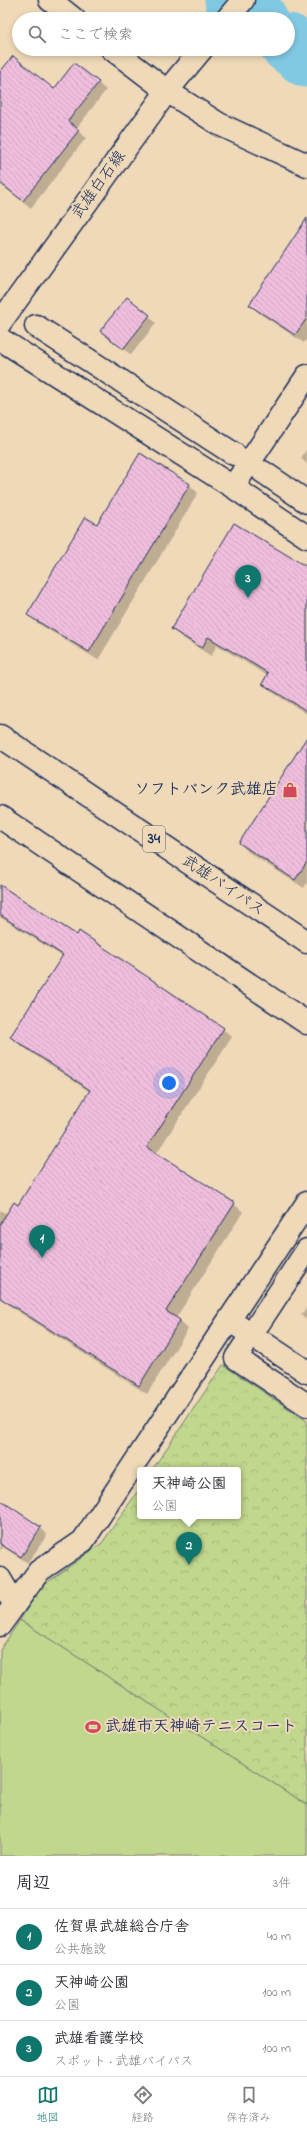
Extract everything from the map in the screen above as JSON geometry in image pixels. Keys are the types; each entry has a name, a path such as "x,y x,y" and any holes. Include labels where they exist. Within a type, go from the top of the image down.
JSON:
{"main road":[{"path":"50,0 65,12"},
{"path":"233,12 243,0"},
{"path":"122,56 168,90 219,124 307,165"},
{"name":"武雄白石線","path":"0,323 168,90 196,56"},
{"path":"36,326 234,454"},
{"path":"0,339 233,487 307,537"},
{"path":"233,487 307,376"},
{"path":"263,472 307,502"},
{"name":"武雄バイパス","path":"0,736 307,942"},
{"path":"0,817 307,1023"},
{"path":"0,1625 14,1603 39,1571 83,1540 307,1203"},
{"path":"259,1322 307,1250"},
{"path":"229,1320 307,1372"},
{"path":"244,1346 236,1358 307,1405"},
{"path":"0,1579 14,1603"}],"green space":[{"path":"223,1365 307,1421 307,1805 20,1620 41,1587 102,1543 137,1492 137,1519 241,1519 241,1467 154,1467"},
{"name":"武雄市天神崎テニスコート","path":"20,1620 307,1805 307,1856 0,1856 0,1650"}],"building":[{"path":"13,56 54,89 74,63 99,82 68,121 79,130 23,201 0,183 0,72"},
{"path":"307,218 307,318 295,335 249,305"},
{"path":"127,297 150,315 123,349 100,331"},
{"path":"140,453 190,484 89,652 27,615 85,517 97,524"},
{"path":"234,523 307,567 307,711 262,684 268,673 208,637 202,648 171,629"},
{"name":"ソフトバンク武雄店","path":"307,737 307,862 295,880 239,843"},
{"path":"0,885 77,935 79,931 224,1028 147,1147 235,1203 166,1311 180,1320 139,1386 0,1298 0,1224 14,1202 18,1205 90,1090 10,1037 63,955 0,915"},
{"path":"0,1500 41,1527 21,1557 0,1544"}],"waterway":[{"path":"234,0 249,12"},
{"path":"295,49 307,58"}],"place":[{"name":"武雄看護学校","path":"248,598"},
{"name":"ソフトバンク武雄店","path":"290,790"},
{"name":"佐賀県武雄総合庁舎","path":"42,1258"},
{"name":"天神崎公園","path":"189,1565"},
{"name":"武雄市天神崎テニスコート","path":"93,1727"}]}
